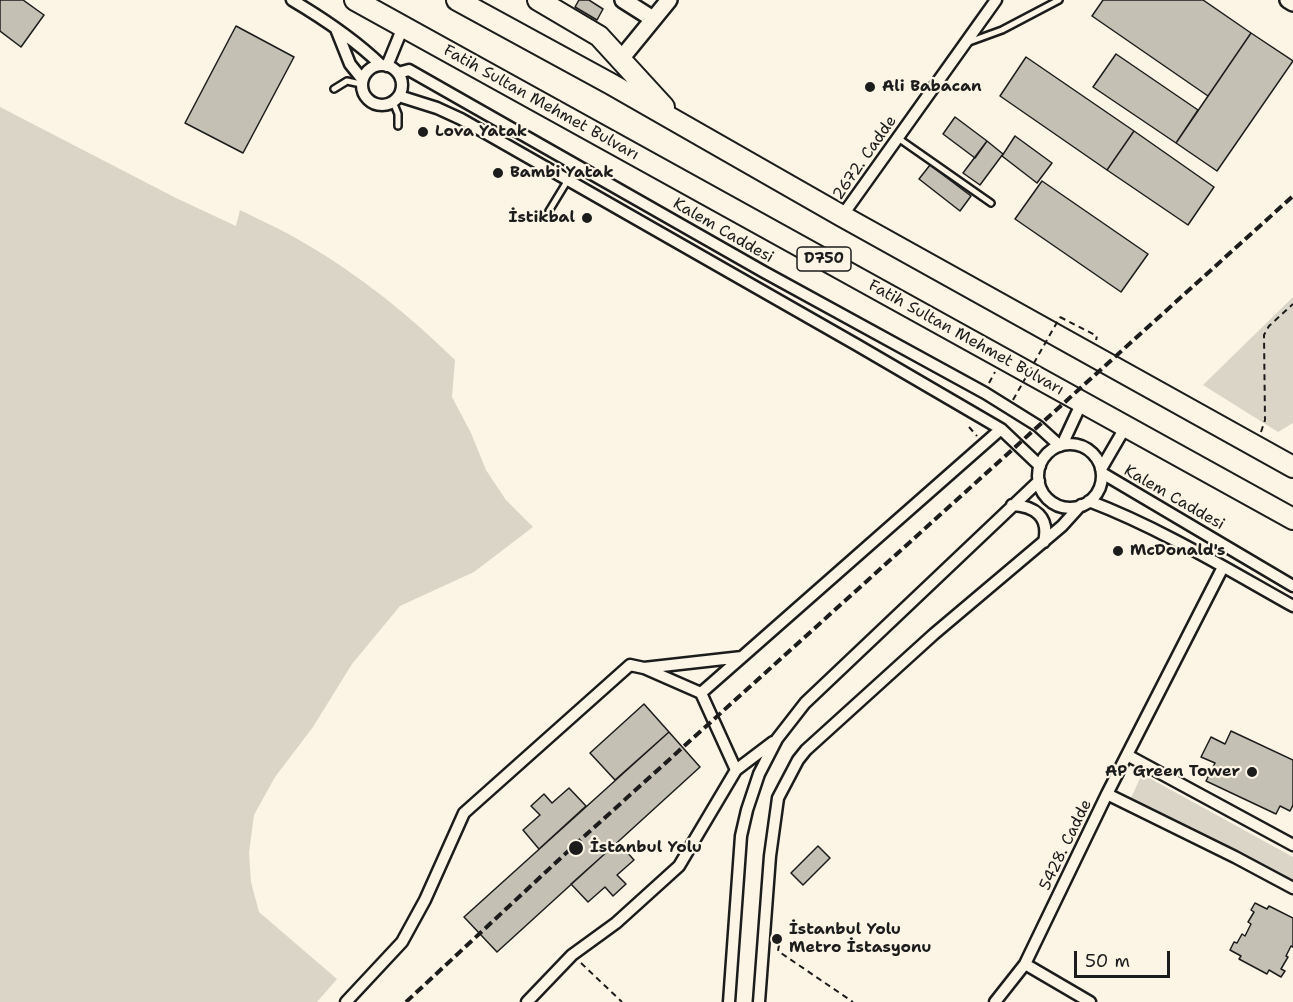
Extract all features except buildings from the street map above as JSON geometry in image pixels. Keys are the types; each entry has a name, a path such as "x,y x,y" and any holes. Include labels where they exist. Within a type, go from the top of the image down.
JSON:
{"highway":[{"name":"Fatih Sultan Mehmet Bulvarı","path":"355,0 1293,519"},
{"name":"D750","path":"457,0 1293,467"},
{"path":"538,0 599,36 678,122"}],"street":[{"path":"292,0 319,16 398,73 402,84 396,99 384,106 372,103 363,95 361,82 350,64 336,29"},
{"path":"623,0 653,19"},
{"path":"620,60 669,0"},
{"name":"2672. Cadde","path":"842,216 996,0"},
{"path":"1288,0 1293,3"},
{"path":"361,82 369,69 384,65 404,27"},
{"name":"Kalem Caddesi","path":"398,73 410,70 851,321 984,393 1038,426 1061,446"},
{"name":"Kalem Caddesi","path":"396,99 437,108 568,180 1001,429 1040,466"},
{"path":"1061,446 1082,402"},
{"path":"759,1002 778,798 798,760 806,750 934,634 1044,542 1085,503 1100,486 1101,471 1126,426"},
{"path":"701,693 1001,429"},
{"path":"1101,471 1092,453 1085,448 1076,445 1061,446 1050,451 1040,466 1041,490 1054,503 1063,507 1085,503 1124,516 1293,606"},
{"name":"Kalem Caddesi","path":"1101,471 1293,586"},
{"path":"729,1002 741,836 754,787 777,740 805,704 1039,481"},
{"path":"1012,505 1026,506 1035,510 1047,532 1044,542"},
{"name":"5428. Cadde","path":"995,1002 1025,964 1107,794 1223,567"},
{"path":"644,668 742,657"},
{"path":"346,1002 402,942 425,900 464,813 630,665 644,668 701,693 736,770"},
{"path":"527,1002 572,955 616,923 679,866 736,770 777,740"},
{"path":"1127,755 1293,845"},
{"path":"1107,794 1293,888"},
{"path":"1025,964 1090,1002"}],"lane":[{"path":"964,43 1002,30 1059,0"},
{"path":"334,89 347,81 361,82"},
{"path":"396,99 398,126"},
{"path":"897,138 991,203"},
{"path":"549,211 577,165"}],"path":[{"path":"1256,447 1265,420 1264,334 1269,326 1293,304"},
{"path":"1013,400 1060,317 1079,327"},
{"path":"779,945 778,951 853,1002"},
{"path":"572,955 622,1002"}],"shaded area":[{"path":"0,107 176,198 236,226 240,210 273,226 326,256 384,298 455,360 452,397 471,433 486,470 506,500 533,527 474,572 400,606 352,664 313,727 275,777 254,815 249,853 251,882 259,912 337,979 317,1002 0,1002"},
{"path":"1293,297 1293,423 1278,432 1203,385"},
{"path":"1142,774 1293,857 1293,885 1131,798"}],"railway":[{"path":"406,1002 578,842 1293,196"}],"place":[{"name":"Ali Babacan","path":"870,87"},
{"name":"Lova Yatak","path":"423,132"},
{"name":"Bambi Yatak","path":"498,173"},
{"name":"İstikbal","path":"587,218"},
{"name":"McDonald's","path":"1118,551"},
{"name":"AP Green Tower","path":"1252,772"},
{"name":"İstanbul Yolu","path":"576,848"},
{"name":"İstanbul Yolu Metro İstasyonu","path":"777,939"}]}
